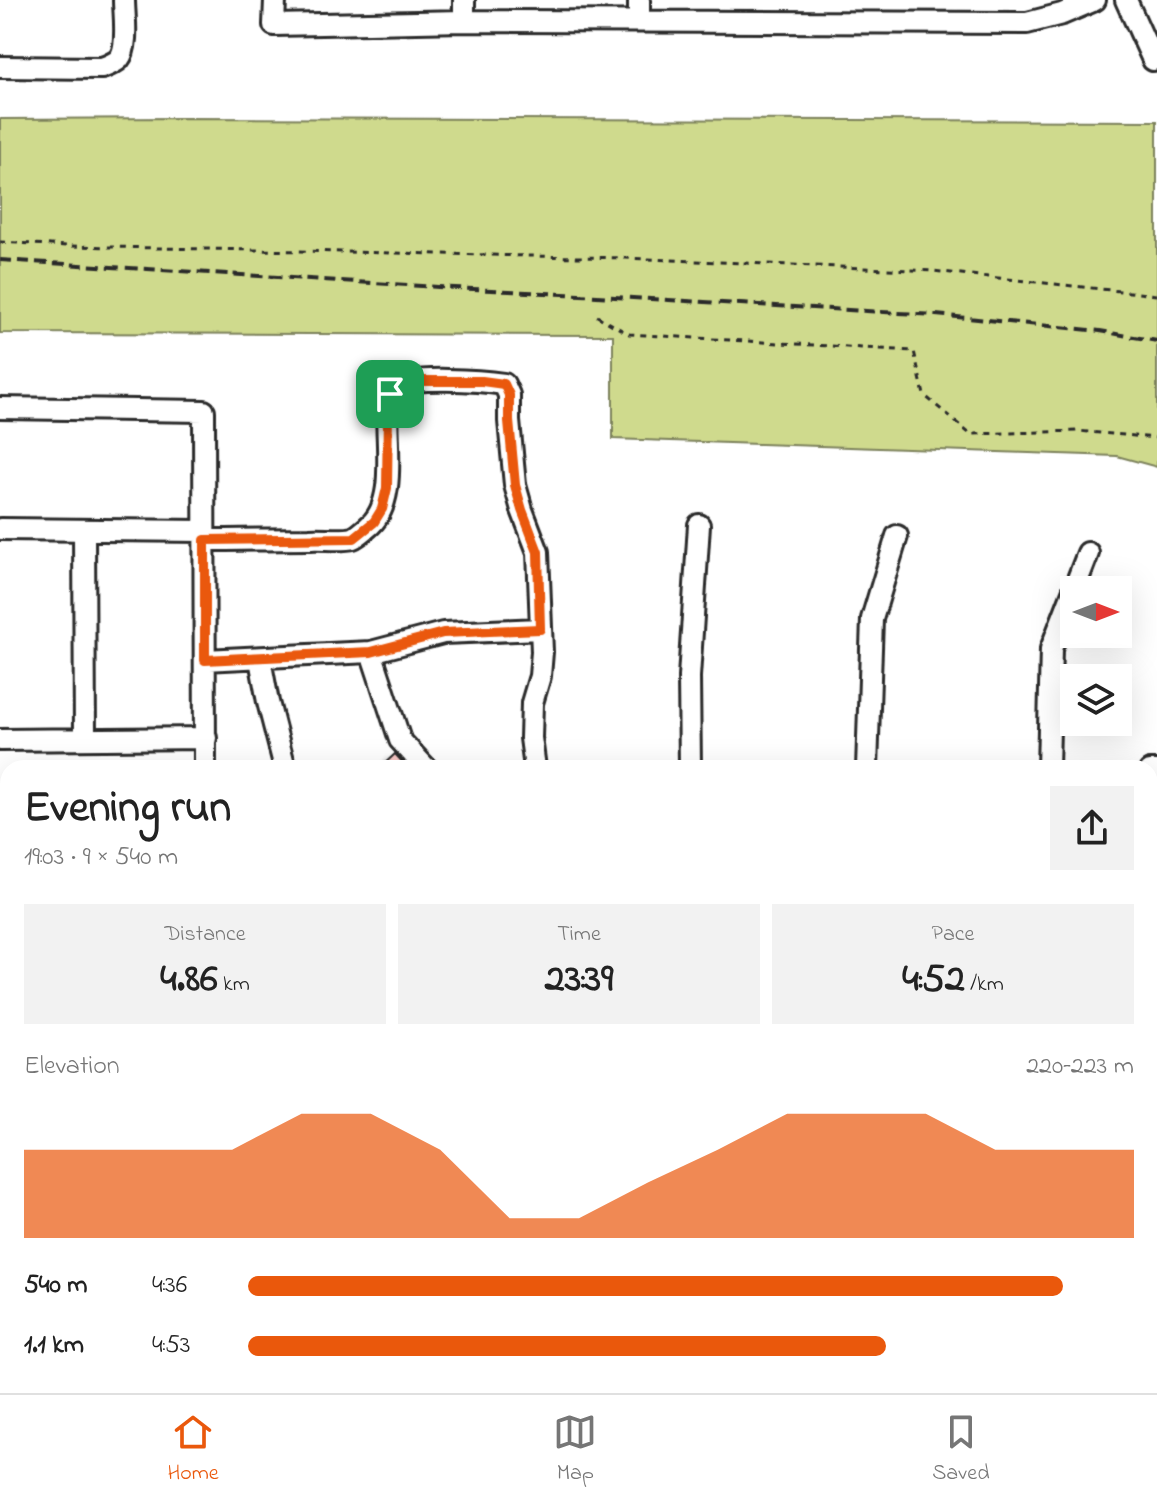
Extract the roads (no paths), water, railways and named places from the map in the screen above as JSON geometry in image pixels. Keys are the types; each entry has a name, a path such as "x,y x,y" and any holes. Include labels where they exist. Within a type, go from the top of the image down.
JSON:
{"street":[{"path":"0,67 102,68 119,59 125,41 124,0"},
{"path":"275,0 274,25 464,21 1027,23 1062,14 1095,0"},
{"path":"464,0 464,21"},
{"path":"639,0 639,21"},
{"path":"1126,0 1153,60"},
{"path":"0,529 354,538 374,522 382,509 387,488 388,408 390,394 395,387 408,381 504,384 509,395 515,485 538,552 542,652 540,676 532,703 534,760"},
{"path":"0,408 204,411 205,760"},
{"path":"690,760 689,677 699,525"},
{"path":"84,530 85,739"},
{"path":"867,760 872,619 897,536"},
{"path":"1048,760 1051,649 1088,553"},
{"path":"205,660 371,652 443,633 540,629"},
{"path":"371,652 400,740 419,760"},
{"path":"260,659 283,760"},
{"path":"0,740 206,738"}],"railway":[{"path":"0,260 936,315 1100,331 1157,341"}]}
